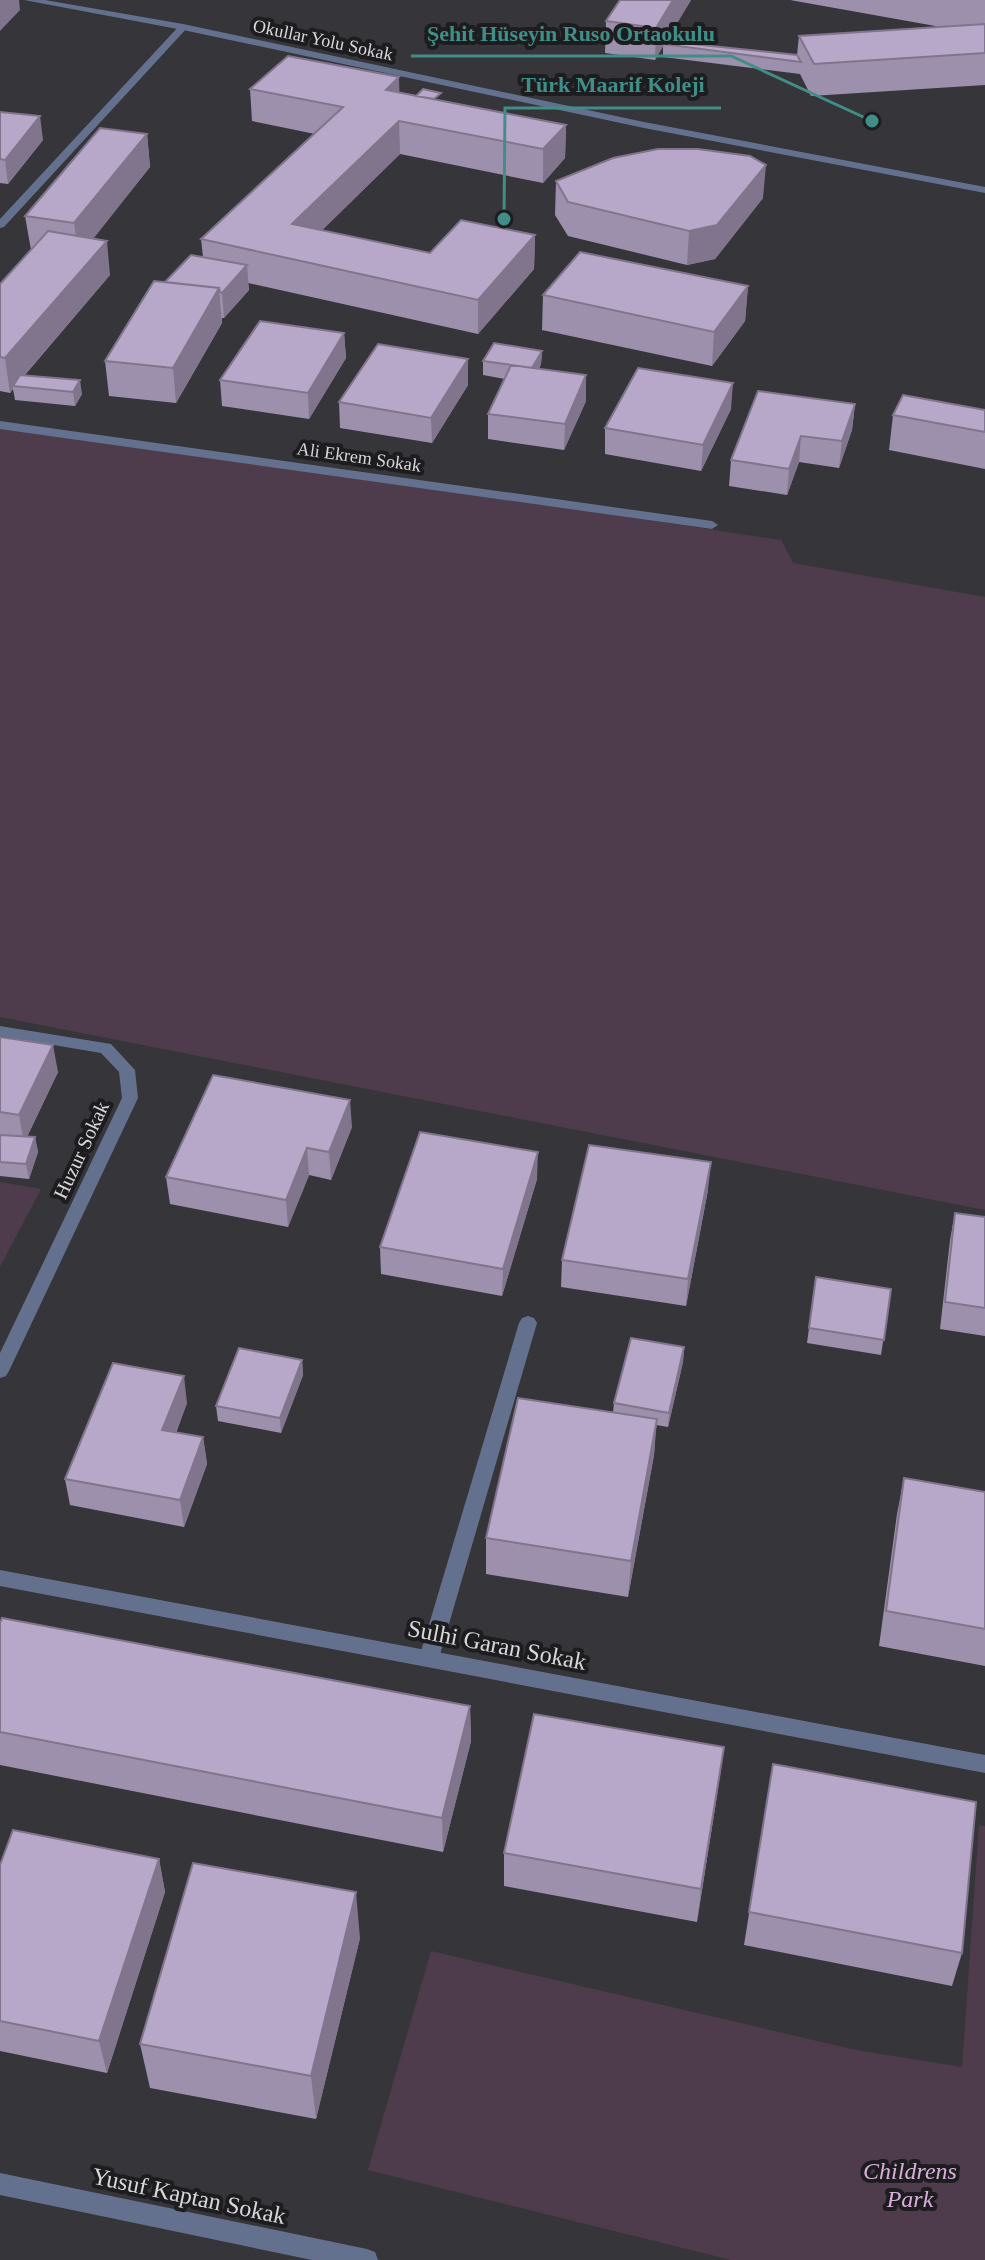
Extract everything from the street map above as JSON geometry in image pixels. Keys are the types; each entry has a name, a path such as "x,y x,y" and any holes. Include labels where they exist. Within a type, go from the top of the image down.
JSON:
{"street":[{"name":"Okullar Yolu Sokak","path":"29,0 183,27 660,128 985,190"},
{"path":"0,225 183,27"},
{"name":"Ali Ekrem Sokak","path":"0,425 712,525"},
{"name":"Huzur Sokak","path":"0,1031 106,1048 127,1070 130,1098 0,1371"},
{"path":"429,1658 528,1323"},
{"name":"Sulhi Garan Sokak","path":"0,1578 985,1764"},
{"name":"Yusuf Kaptan Sokak","path":"0,2184 367,2260"}],"green space":[{"path":"0,423 781,540 793,563 985,597 985,1210 0,1017"},
{"path":"0,1182 41,1189 0,1267"},
{"name":"Childrens Park","path":"979,1825 985,1826 985,2260 731,2260 368,2170 431,1951 856,2050 962,2067"}],"building":[{"path":"620,0 673,0 656,28 606,21"},
{"path":"985,24 985,53 814,64 799,36"},
{"path":"664,41 797,55 801,62 663,44"},
{"path":"288,56 399,77 386,90 566,125 543,149 399,121 292,224 430,253 461,220 535,235 478,300 201,239 343,107 250,89"},
{"path":"423,89 441,93 434,99 416,96"},
{"path":"0,112 40,116 5,160 0,159"},
{"path":"100,128 147,134 74,223 25,216"},
{"path":"658,149 698,149 750,156 766,165 717,225 689,231 568,202 556,181 613,158"},
{"path":"48,231 107,241 5,358 0,357 0,284"},
{"path":"580,252 748,286 714,332 543,295"},
{"path":"191,255 247,265 222,293 219,288 165,282"},
{"path":"154,281 219,288 173,368 105,361"},
{"path":"260,321 344,333 308,393 220,380"},
{"path":"494,343 542,351 532,368 483,361"},
{"path":"378,344 468,359 431,418 339,402"},
{"path":"511,365 586,375 565,424 488,414"},
{"path":"638,368 733,383 703,445 605,428"},
{"path":"20,375 80,380 73,392 13,386"},
{"path":"758,391 855,404 842,441 801,436 789,469 731,460"},
{"path":"903,395 985,410 985,432 893,415"},
{"path":"0,1037 53,1045 19,1115 0,1112"},
{"path":"213,1075 350,1100 329,1152 307,1148 286,1200 166,1177"},
{"path":"420,1132 538,1152 503,1269 380,1247"},
{"path":"0,1135 35,1137 26,1164 0,1162"},
{"path":"589,1145 711,1162 688,1279 562,1260"},
{"path":"955,1213 985,1217 985,1308 945,1302"},
{"path":"816,1277 891,1289 884,1340 809,1328"},
{"path":"631,1338 684,1347 669,1413 614,1403"},
{"path":"239,1348 302,1360 280,1418 216,1406"},
{"path":"113,1363 184,1376 162,1430 203,1437 180,1500 65,1479"},
{"path":"518,1398 657,1419 631,1561 486,1538"},
{"path":"904,1478 985,1492 985,1629 886,1611"},
{"path":"2,1618 470,1706 442,1818 0,1732"},
{"path":"534,1714 724,1747 701,1889 504,1853"},
{"path":"773,1764 976,1802 962,1953 749,1912"},
{"path":"13,1830 159,1859 99,2041 0,2021 0,1865"},
{"path":"193,1863 356,1892 311,2076 140,2044"}],"place":[{"name":"Şehit Hüseyin Ruso Ortaokulu","path":"872,121"},
{"name":"Türk Maarif Koleji","path":"504,219"}]}
